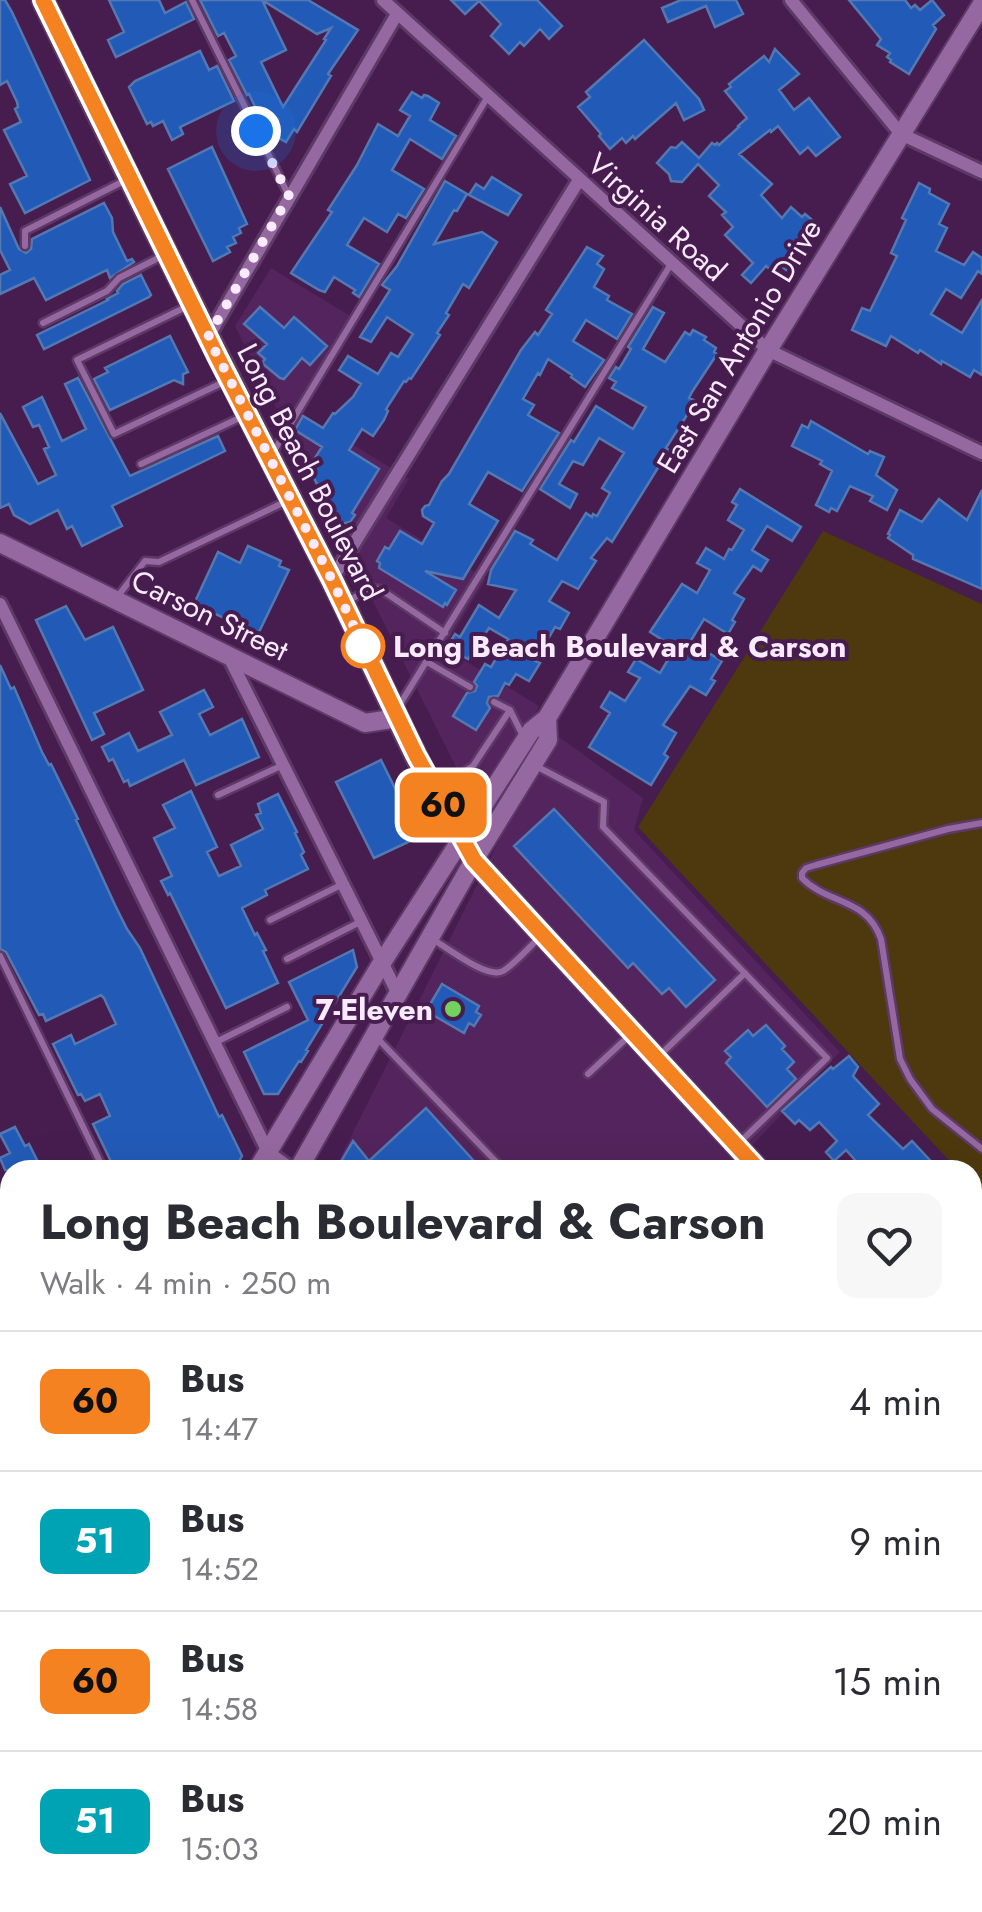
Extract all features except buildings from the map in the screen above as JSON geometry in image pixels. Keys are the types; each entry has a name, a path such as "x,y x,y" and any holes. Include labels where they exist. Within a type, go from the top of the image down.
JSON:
{"main road":[{"name":"Long Beach Boulevard","path":"43,0 229,380 474,860 750,1160"},
{"name":"East San Antonio Drive","path":"263,1160 383,960 531,732 547,718 982,4"},
{"name":"Carson Street","path":"0,543 365,722 397,715"},
{"name":"East San Antonio Drive","path":"301,1160 548,740 547,718"}],"street":[{"name":"Virginia Road","path":"383,0 768,350 982,453"},
{"path":"791,0 901,134 982,172"},
{"path":"208,337 397,14"},
{"path":"332,580 579,180"},
{"path":"0,604 268,1152 280,1160"},
{"path":"228,654 398,992"}],"lane":[{"path":"192,0 289,196"},
{"path":"269,458 488,97"},
{"path":"25,246 25,231 130,178"},
{"path":"43,323 108,291 119,278 167,254"},
{"path":"397,715 672,263"},
{"path":"191,304 77,360 114,434 229,380"},
{"path":"141,464 247,414"},
{"path":"115,598 145,561 160,562 290,500"},
{"path":"343,604 370,588 380,589 445,633"},
{"path":"427,662 470,688"},
{"path":"494,702 510,710 525,741"},
{"path":"435,790 473,766 510,710"},
{"path":"218,796 284,764"},
{"path":"532,764 604,802 603,827 827,1058 737,1145"},
{"path":"982,823 806,868 802,878 815,889 866,913 877,926 900,1059 932,1109 982,1149"},
{"path":"270,920 344,884"},
{"path":"287,959 363,921"},
{"path":"430,938 493,974 502,972 544,934"},
{"path":"0,956 99,1160"},
{"path":"657,1058 745,972"},
{"path":"214,1042 286,1007"},
{"path":"588,1074 633,1032"},
{"path":"374,1035 494,1160"}],"shaded area":[{"path":"271,268 357,320 300,412 409,479 386,518 486,579 444,648 539,706 533,718 643,798 634,830 840,1052 738,1160 339,1160 499,841 462,779 235,326"},
{"path":"823,531 982,604 982,1160 949,1160 638,827"}],"bus line":[{"name":"60","path":"43,0 416,755 474,860 750,1160"}],"place":[{"name":"Long Beach Boulevard & Carson","path":"363,646"},
{"name":"7-Eleven","path":"453,1009"}],"route":[{"path":"256,131 289,196 208,337 363,646"}]}
